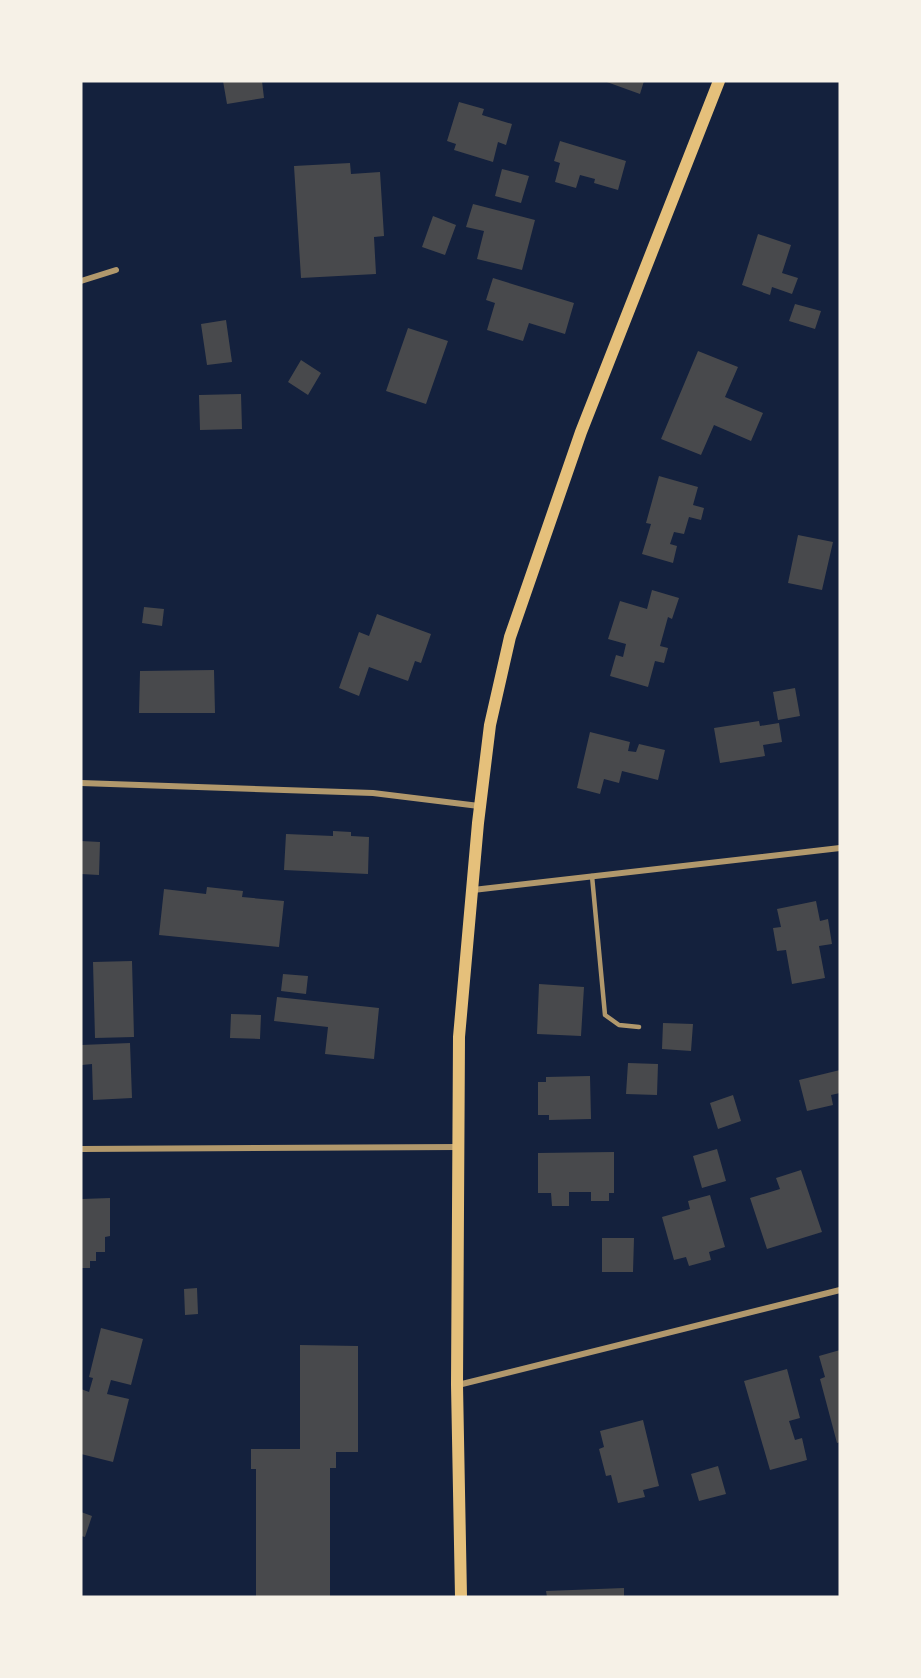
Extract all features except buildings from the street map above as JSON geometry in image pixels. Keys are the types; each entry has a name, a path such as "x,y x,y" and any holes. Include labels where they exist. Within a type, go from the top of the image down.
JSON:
{"main road":[{"path":"461,1597 457,1385 459,1037 479,806 490,725 510,638 580,432 719,81"}],"street":[{"path":"81,281 116,270"},
{"path":"81,783 236,791 373,794 479,806"},
{"path":"473,890 840,848"},
{"path":"81,1149 460,1146"},
{"path":"457,1385 840,1290"}],"lane":[{"path":"592,876 605,1016 619,1025 639,1027"}]}
